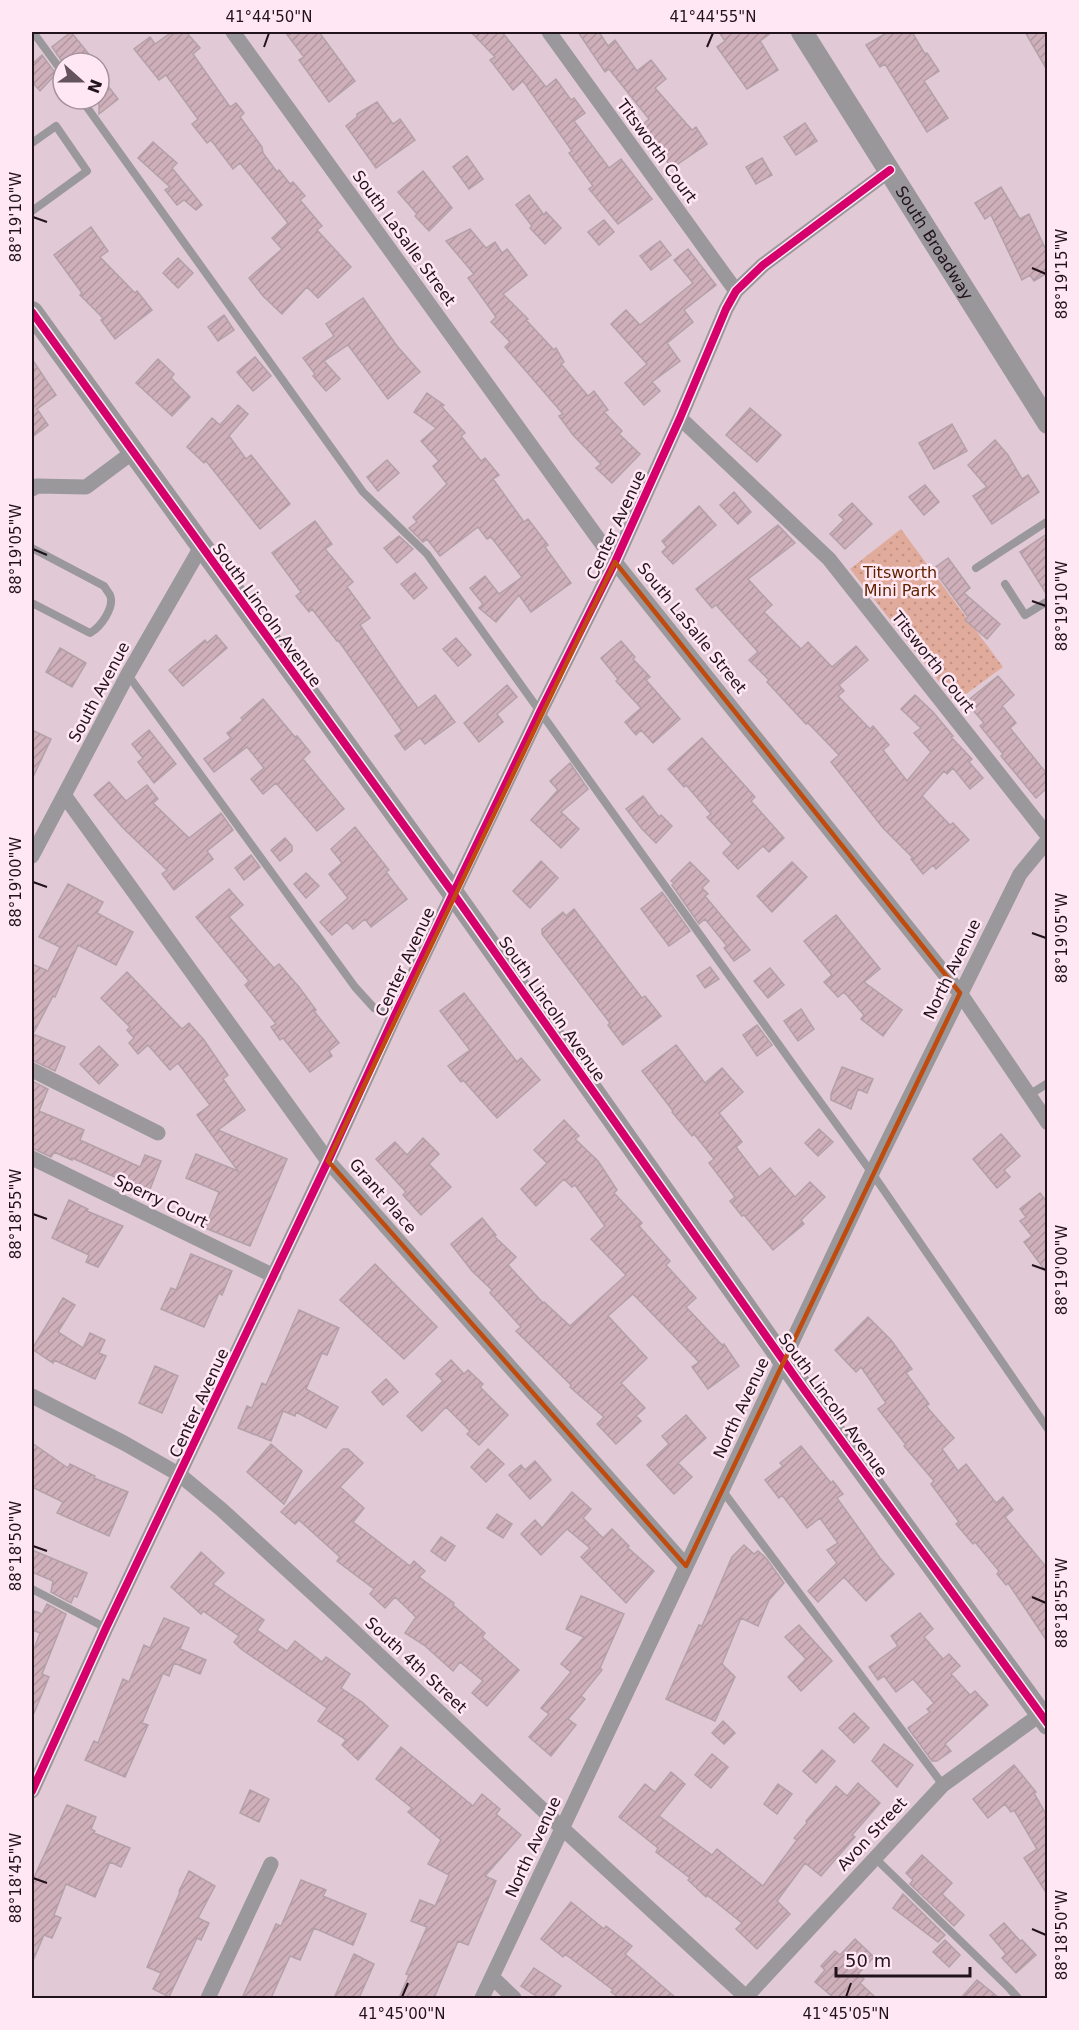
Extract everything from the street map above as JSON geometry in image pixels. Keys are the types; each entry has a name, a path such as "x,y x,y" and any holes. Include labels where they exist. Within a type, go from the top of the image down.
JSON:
{"street":[{"name":"South LaSalle Street","path":"233,32 615,562 960,993 1047,1123"},
{"name":"Titsworth Court","path":"549,32 736,291"},
{"name":"South Broadway","path":"802,32 1047,423"},
{"name":"Center Avenue","path":"33,1784 453,893 615,562 681,418 726,309 736,291 763,265 890,170"},
{"name":"South Lincoln Avenue","path":"32,312 453,893 784,1360 1044,1719"},
{"name":"Titsworth Court","path":"681,418 829,559 1047,838"},
{"path":"32,489 37,486 86,487 133,452"},
{"name":"South Avenue","path":"32,856 128,674 201,547"},
{"name":"Grant Place","path":"64,795 328,1161 686,1566"},
{"name":"North Avenue","path":"482,1998 872,1173 1020,874 1047,838"},
{"path":"32,1070 158,1133"},
{"name":"Sperry Court","path":"32,1158 274,1276"},
{"name":"South 4th Street","path":"32,1396 124,1443 180,1475 222,1510 746,1998"},
{"name":"Avon Street","path":"746,1998 943,1785 1044,1719"},
{"path":"208,1998 271,1864"},
{"path":"492,1977 514,1998"}],"lane":[{"path":"33,32 51,57"},
{"path":"90,111 363,492 427,554 872,1173 1047,1429"},
{"path":"32,143 56,126 87,171 32,211"},
{"path":"976,568 1047,521"},
{"path":"32,548 104,586 110,596 111,606 98,629 90,633 32,603"},
{"path":"1005,584 1025,615 1047,601"},
{"path":"128,674 355,987 374,1008 394,1017"},
{"path":"1029,1095 1047,1083"},
{"path":"722,1490 943,1785"},
{"path":"32,1589 106,1628"},
{"path":"875,1858 1018,1998"}],"highlighted area":[{"path":"615,562 960,993 686,1566 328,1161"}],"green space":[{"name":"Titsworth Mini Park","path":"901,529 1003,667 955,702 850,569"}],"building":[{"path":"71,32 86,51 55,51 52,47"},
{"path":"172,32 186,32 200,48 193,54 230,107 236,103 244,113 240,117 262,147 263,153 277,172 279,170 290,184 293,182 305,196 300,200 322,226 317,230 351,267 318,298 307,287 282,314 263,296 249,278 282,249 272,238 288,223 240,163 233,169 211,140 207,143 192,124 198,119 166,75 159,80 134,49 150,37 155,44"},
{"path":"285,32 319,32 355,81 329,102 299,60 304,57"},
{"path":"471,32 502,32 546,87 556,79 571,100 574,98 585,113 574,121 609,168 621,159 652,199 618,224 589,189 593,186 569,153 572,151 523,81 513,90 490,60 495,57"},
{"path":"578,32 599,32 608,46 615,40 637,71 651,60 666,79 655,88 692,130 696,127 707,144 672,168 640,127 649,119 609,69 605,72"},
{"path":"719,32 772,32 760,41 778,70 747,89 717,47 725,41"},
{"path":"888,32 912,32 925,54 927,53 939,71 924,81 948,118 927,132 885,64 880,67 866,45"},
{"path":"1025,32 1047,32 1047,70"},
{"path":"42,55 51,67 51,79 40,91 32,82 32,64"},
{"path":"111,90 118,99 111,105"},
{"path":"377,102 393,124 400,119 415,140 376,168 346,126 357,117 357,114"},
{"path":"805,123 817,141 796,155 784,137"},
{"path":"153,142 177,163 172,168 202,205 196,210 184,200 177,205 165,190 170,187 138,158"},
{"path":"467,156 483,179 469,189 453,167"},
{"path":"762,158 772,175 756,184 746,167"},
{"path":"423,171 452,208 429,231 398,192"},
{"path":"1001,187 1020,219 1029,214 1047,252 1047,273 1034,281 1030,275 1022,280 991,215 985,219 975,203"},
{"path":"529,195 544,215 546,212 561,228 545,244 530,228 532,226 516,205"},
{"path":"604,220 614,232 599,245 588,232"},
{"path":"91,227 108,251 100,257 135,293 137,291 152,310 115,339 101,320 103,318 80,295 82,293 54,255"},
{"path":"470,229 486,248 495,242 502,253 507,249 527,275 503,294 554,350 556,348 564,362 561,364 588,396 594,391 608,410 604,412 622,431 619,434 640,454 612,483 596,468 601,464 573,435 559,416 563,414 505,347 510,342 491,322 496,317 468,278 474,274 446,241"},
{"path":"660,241 671,255 651,270 640,256"},
{"path":"688,249 716,285 684,310 693,322 667,343 680,361 652,382 660,391 644,405 625,383 647,364 611,324 626,310 640,325 693,283 674,260"},
{"path":"178,258 193,273 178,288 163,273"},
{"path":"363,298 397,346 420,372 388,399 348,345 324,361 340,379 326,391 313,376 315,374 303,358 334,336 326,324"},
{"path":"224,315 234,330 218,341 208,327"},
{"path":"255,357 271,376 253,391 237,372"},
{"path":"32,359 56,395 37,409 48,425 32,437"},
{"path":"158,359 174,374 171,378 190,397 172,416 136,383"},
{"path":"427,393 444,405 442,407 465,433 461,436 481,461 485,458 499,475 493,479 524,522 528,519 548,545 545,547 571,583 531,612 519,595 496,622 479,608 483,604 470,588 485,576 499,594 522,577 491,537 487,539 478,527 440,556 427,539 423,542 409,528 417,522 413,517 447,484 433,466 439,461 421,441 436,428 414,412"},
{"path":"238,405 248,414 229,436 246,459 251,455 290,504 260,529 206,461 204,463 187,447 212,418 220,425"},
{"path":"750,408 781,435 757,462 726,435"},
{"path":"952,424 967,451 934,469 919,443"},
{"path":"995,440 1008,455 1022,479 1028,475 1039,492 992,524 973,496 987,487 968,465"},
{"path":"387,460 399,473 378,491 367,477"},
{"path":"925,485 939,502 924,515 909,497"},
{"path":"734,492 751,512 738,524 720,505"},
{"path":"852,503 872,524 845,549 830,534 844,520 839,515"},
{"path":"699,506 716,525 673,564 662,552 667,547 662,541"},
{"path":"315,521 332,544 325,549 353,582 347,587 370,618 360,625 401,685 418,708 435,695 455,722 425,744 420,738 405,750 395,736 402,731 338,640 312,609 309,612 296,596 301,592 272,553"},
{"path":"778,525 795,543 748,579 772,605 764,612 801,649 808,642 832,667 856,646 868,660 839,685 844,691 838,696 870,729 873,726 889,745 883,750 907,781 931,752 914,733 921,728 901,709 915,695 933,712 953,736 951,737 972,759 969,762 983,778 970,789 953,768 947,774 944,771 922,796 950,825 953,823 969,840 936,869 933,865 923,874 911,859 913,858 883,828 831,762 839,755 767,682 769,680 749,660 758,652 716,605 712,608 696,589"},
{"path":"1047,534 1047,595 1020,552"},
{"path":"399,536 413,549 397,563 384,548"},
{"path":"948,558 970,588 964,593 1000,624 987,639 965,620 968,617 933,569"},
{"path":"415,573 427,588 414,599 401,584"},
{"path":"216,635 227,648 183,686 169,670 205,640 207,643"},
{"path":"456,638 471,655 458,666 443,649"},
{"path":"621,641 635,657 633,659 650,677 646,680 680,719 653,743 641,730 636,735 625,722 641,708 616,681 618,679 601,658"},
{"path":"60,648 86,663 72,687 46,672"},
{"path":"998,676 1014,695 1002,706 1016,723 1010,728 1047,774 1047,788 1036,798 1001,756 1003,754 980,726 984,723 966,702"},
{"path":"507,685 517,697 497,714 503,722 479,742 464,723"},
{"path":"263,699 310,752 303,759 344,809 317,831 276,783 263,794 251,779 264,768 247,747 214,772 204,759 231,738 227,733"},
{"path":"32,730 51,739 32,779"},
{"path":"149,730 176,764 154,783 138,762 143,758 132,744"},
{"path":"702,738 755,797 751,801 784,838 769,852 763,846 738,869 723,853 732,844 707,817 711,814 686,785 684,787 668,769"},
{"path":"570,763 588,789 561,812 579,829 561,848 531,820 558,790 550,781"},
{"path":"109,782 126,801 147,785 158,799 153,803 189,838 221,813 233,830 207,851 213,859 174,890 162,874 167,870 123,828 94,795"},
{"path":"643,796 659,817 661,815 672,826 656,843 626,809"},
{"path":"355,827 389,870 386,872 407,899 371,927 365,919 353,929 347,922 332,935 320,922 348,898 329,874 342,863 331,849"},
{"path":"285,838 292,846 292,851 280,861 271,850"},
{"path":"251,855 260,867 244,880 235,868"},
{"path":"541,861 558,878 530,908 513,891"},
{"path":"690,862 709,881 702,888 708,894 705,896 750,950 734,961 724,948 727,946 705,919 699,924 672,885 674,883 671,881"},
{"path":"792,862 807,877 772,912 757,896"},
{"path":"306,873 319,886 306,898 294,884"},
{"path":"68,884 103,902 97,913 133,932 116,965 78,945 55,997 53,996 33,1034 65,1047 55,1071 32,1060 32,964 48,971 60,947 39,937"},
{"path":"229,889 243,905 229,917 274,968 279,964 299,987 339,1043 329,1051 332,1056 310,1072 283,1038 280,1040 271,1027 276,1024 245,985 249,981 196,917"},
{"path":"662,892 690,931 669,946 641,909"},
{"path":"574,909 642,998 645,996 661,1016 623,1045 608,1025 610,1023 542,934 542,929 563,912 566,916"},
{"path":"836,915 880,969 864,982 902,1010 883,1036 861,1019 864,1015 844,992 838,997 824,982 832,975 804,941"},
{"path":"710,967 719,979 705,988 697,976"},
{"path":"770,968 784,985 768,998 754,981"},
{"path":"127,972 182,1029 189,1023 204,1040 228,1075 223,1079 245,1110 218,1130 287,1159 250,1246 205,1228 219,1192 186,1178 196,1154 238,1171 197,1115 210,1105 178,1063 170,1070 148,1045 138,1054 129,1043 134,1038 127,1030 130,1027 101,998"},
{"path":"464,993 517,1062 521,1058 540,1080 497,1118 448,1066 470,1050 440,1011"},
{"path":"801,1009 814,1029 798,1041 784,1021"},
{"path":"757,1025 772,1045 757,1056 743,1035"},
{"path":"676,1045 705,1083 722,1068 743,1092 719,1113 742,1142 736,1147 759,1177 770,1168 795,1197 810,1182 825,1197 801,1220 804,1224 773,1250 730,1201 735,1197 709,1163 714,1159 672,1112 642,1071"},
{"path":"99,1046 118,1065 99,1084 80,1064"},
{"path":"842,1067 873,1079 867,1093 858,1089 851,1109 831,1100 831,1094"},
{"path":"32,1081 48,1089 39,1111 84,1130 80,1140 140,1167 145,1155 161,1161 147,1197 131,1190 133,1185 72,1158 72,1160 54,1152 51,1157 32,1148"},
{"path":"564,1120 579,1136 575,1139 598,1161 617,1190 614,1193 642,1223 639,1226 670,1261 666,1265 696,1298 686,1307 722,1345 724,1344 739,1366 708,1389 692,1367 699,1362 633,1294 608,1316 647,1358 621,1383 645,1408 636,1416 641,1421 616,1444 597,1424 604,1417 570,1387 571,1385 516,1331 521,1327 451,1244 482,1218 496,1235 494,1236 516,1257 508,1265 543,1303 570,1326 626,1275 591,1239 605,1226 575,1185 572,1187 564,1179 536,1206 521,1189 547,1163 534,1150"},
{"path":"819,1129 833,1142 818,1156 805,1143"},
{"path":"1001,1134 1020,1156 1004,1170 1010,1177 997,1188 973,1159"},
{"path":"423,1138 439,1154 429,1164 451,1187 421,1215 403,1195 406,1192 376,1159 395,1142 407,1155"},
{"path":"1040,1193 1047,1202 1047,1273 1024,1242 1032,1236 1020,1221 1026,1217 1020,1209"},
{"path":"69,1200 88,1209 87,1211 123,1226 98,1267 86,1262 89,1255 52,1238"},
{"path":"191,1254 232,1271 204,1327 161,1309 171,1288 176,1290"},
{"path":"375,1264 437,1327 404,1359 340,1300"},
{"path":"63,1298 75,1305 58,1332 83,1348 90,1333 105,1340 99,1353 106,1356 95,1379 54,1360 53,1363 32,1349"},
{"path":"299,1310 339,1328 327,1355 322,1353 306,1389 338,1407 326,1428 296,1412 295,1416 283,1411 271,1441 238,1428 247,1406 252,1408 262,1383 266,1385"},
{"path":"868,1317 891,1340 912,1369 906,1373 929,1404 926,1406 954,1438 942,1449 958,1471 966,1464 996,1503 1003,1497 1013,1510 1005,1517 1047,1568 1047,1641 1008,1583 1006,1585 997,1574 999,1571 975,1542 973,1544 956,1524 959,1522 931,1484 934,1481 904,1446 906,1445 878,1409 886,1403 861,1367 856,1372 835,1350"},
{"path":"451,1360 464,1374 468,1370 483,1384 480,1387 508,1415 479,1445 467,1434 470,1431 446,1407 422,1431 407,1416 443,1381 436,1374"},
{"path":"155,1366 178,1376 162,1413 139,1403"},
{"path":"386,1379 398,1392 383,1405 372,1392"},
{"path":"686,1415 706,1438 678,1463 692,1477 674,1494 647,1465 669,1444 662,1436"},
{"path":"32,1443 68,1468 70,1464 95,1476 94,1478 128,1492 109,1536 57,1513 63,1502 32,1487"},
{"path":"271,1444 302,1471 284,1504 247,1472"},
{"path":"801,1446 843,1494 837,1498 894,1574 866,1601 844,1577 818,1602 808,1591 837,1563 827,1550 838,1543 820,1518 807,1528 782,1495 779,1498 765,1480 783,1466 780,1463"},
{"path":"343,1449 348,1449 363,1463 340,1487 364,1508 353,1522 410,1566 414,1561 425,1571 419,1577 454,1603 453,1605 485,1633 482,1637 519,1670 487,1706 472,1693 483,1681 460,1662 453,1671 424,1645 405,1633 416,1617 395,1597 385,1608 370,1594 374,1589 337,1561 340,1557 299,1520 295,1524 281,1512"},
{"path":"488,1449 504,1464 486,1482 471,1467"},
{"path":"535,1461 551,1480 530,1499 509,1475 521,1465 525,1470"},
{"path":"572,1492 591,1509 583,1518 603,1538 612,1529 629,1546 627,1547 654,1571 626,1603 581,1557 590,1548 567,1529 541,1555 521,1534 535,1520 542,1528"},
{"path":"497,1514 512,1524 503,1538 487,1528"},
{"path":"441,1537 455,1546 445,1561 431,1551"},
{"path":"744,1545 754,1554 758,1551 766,1558 784,1583 769,1600 758,1626 741,1618 722,1664 735,1677 715,1721 666,1699 699,1625 702,1626 732,1557"},
{"path":"32,1550 87,1573 77,1597 74,1596 71,1603 51,1592 53,1581 32,1572"},
{"path":"201,1552 224,1573 213,1584 264,1620 257,1630 287,1651 295,1641 322,1662 326,1657 350,1674 341,1688 362,1702 388,1726 358,1760 342,1745 346,1740 318,1721 327,1708 241,1649 234,1642 239,1636 203,1611 201,1614 171,1587"},
{"path":"581,1596 624,1614 600,1668 602,1670 581,1696 585,1699 568,1719 576,1725 551,1756 529,1737 549,1714 541,1708 571,1672 561,1664 584,1637 566,1629"},
{"path":"47,1604 66,1614 42,1674 49,1677 32,1718 32,1654 40,1633 32,1630 32,1610 42,1614"},
{"path":"920,1613 933,1629 924,1637 943,1659 949,1654 960,1666 951,1674 970,1695 975,1691 988,1705 945,1744 951,1751 937,1761 932,1761 908,1728 930,1712 927,1709 934,1703 913,1679 896,1692 884,1676 878,1680 869,1667 898,1646 891,1636"},
{"path":"164,1618 189,1628 180,1649 206,1660 200,1674 174,1663 169,1676 163,1673 142,1723 148,1725 125,1777 85,1760 94,1741 98,1743 123,1679 129,1682 144,1645 150,1648"},
{"path":"799,1625 832,1661 801,1691 788,1677 806,1659 785,1637"},
{"path":"854,1713 869,1728 854,1743 839,1728"},
{"path":"723,1721 735,1733 724,1744 712,1733"},
{"path":"884,1744 913,1765 897,1787 872,1761"},
{"path":"401,1747 473,1806 482,1794 500,1809 496,1814 521,1835 485,1876 496,1881 468,1945 458,1941 434,1998 399,1998 409,1975 406,1974 427,1927 411,1921 420,1900 435,1906 449,1875 428,1864 441,1840 408,1812 412,1808 376,1779"},
{"path":"822,1750 835,1761 816,1783 803,1771"},
{"path":"712,1754 728,1767 711,1788 695,1775"},
{"path":"1014,1765 1036,1792 1034,1793 1047,1816 1047,1894 1024,1858 1037,1849 1014,1810 1011,1812 1005,1804 988,1818 973,1799"},
{"path":"671,1772 685,1784 659,1816 712,1855 717,1849 763,1886 797,1840 794,1838 807,1823 806,1821 836,1786 847,1796 858,1783 880,1803 852,1835 855,1837 821,1876 805,1863 777,1901 790,1914 757,1949 736,1929 742,1923 707,1895 706,1897 688,1880 690,1878 656,1852 658,1848 619,1817 645,1784 655,1792"},
{"path":"778,1784 792,1794 777,1814 764,1804"},
{"path":"250,1790 269,1799 259,1822 240,1813"},
{"path":"67,1805 96,1817 91,1829 95,1831 94,1833 130,1848 121,1867 110,1862 95,1897 66,1884 54,1915 61,1918 52,1938 44,1935 32,1963 32,1882"},
{"path":"922,1855 952,1883 942,1894 964,1915 954,1926 910,1884 913,1880 906,1873"},
{"path":"189,1871 215,1886 198,1918 209,1923 201,1940 197,1938 169,1997 153,1989 161,1973 147,1967"},
{"path":"301,1880 326,1890 323,1896 366,1914 353,1945 314,1928 300,1960 290,1956 271,1998 242,1998 276,1924 281,1926"},
{"path":"903,1894 945,1935 938,1942 893,1908"},
{"path":"571,1902 604,1929 606,1926 632,1946 625,1954 676,1998 619,1998 611,1992 613,1990 565,1954 563,1957 541,1939"},
{"path":"1004,1923 1036,1955 1016,1973 1002,1958 1006,1954 990,1935"},
{"path":"855,1939 874,1957 858,1974 864,1979 860,1983 876,1998 834,1998 815,1982 825,1970 821,1966 835,1951 840,1955"},
{"path":"945,1940 960,1955 949,1967 933,1952"},
{"path":"354,1954 374,1964 359,1998 334,1998"},
{"path":"534,1968 561,1986 552,1998 539,1998 521,1986"},
{"path":"977,1980 999,1998 961,1998"}],"cycle path":[{"path":"32,1791 106,1628 394,1017 540,712 615,562 726,309 736,291 763,265 890,170"},
{"path":"32,312 453,893 800,1384 1048,1724"}]}
